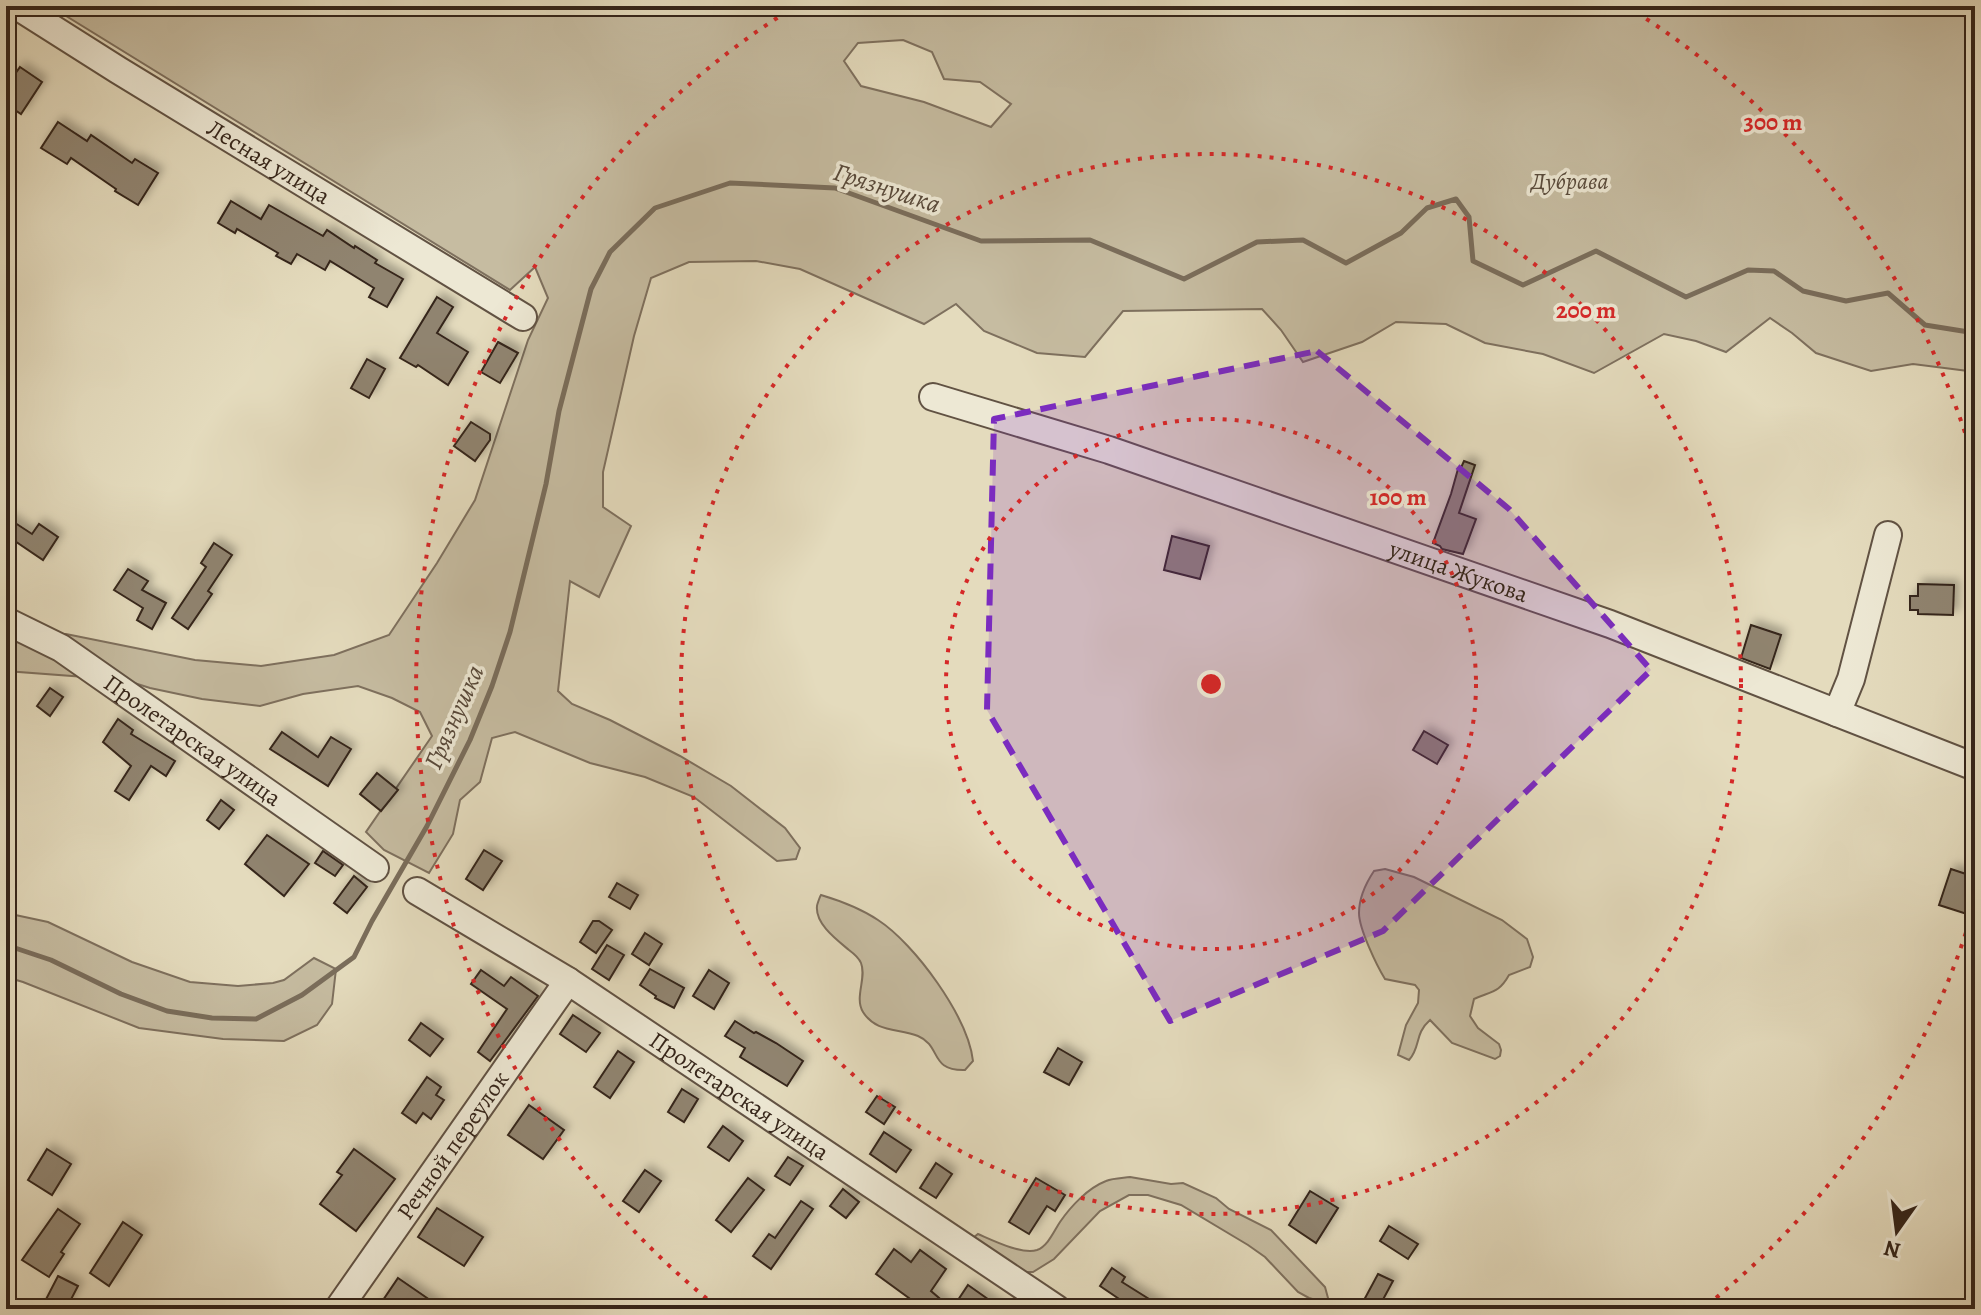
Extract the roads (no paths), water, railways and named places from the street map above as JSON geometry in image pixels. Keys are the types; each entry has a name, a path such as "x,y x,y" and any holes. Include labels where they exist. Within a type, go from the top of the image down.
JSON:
{"street":[{"name":"Лесная улица","path":"17,6 523,317"},
{"name":"улица Жукова","path":"933,397 1109,450 1610,624 1975,767"},
{"path":"1837,713 1851,679 1888,535"},
{"name":"Пролетарская улица","path":"6,621 61,648 375,868"},
{"name":"Пролетарская улица","path":"417,891 568,981 1057,1309"},
{"name":"Речной переулок","path":"338,1309 568,981"}],"waterway":[{"name":"Грязнушка","path":"6,945 51,960 121,994 167,1011 212,1018 256,1019 302,995 354,957 427,826 470,740 492,686 510,632 546,484 559,411 591,289 610,252 655,208 730,183 835,188 981,241 1090,240 1184,279 1257,242 1303,240 1346,263 1401,233 1427,208 1456,199 1469,217 1473,261 1523,285 1596,251 1686,297 1748,270 1774,271 1803,291 1846,301 1888,293 1925,325 1975,333"}],"park label":[{"name":"Дубрава","path":"1570,181"}]}
